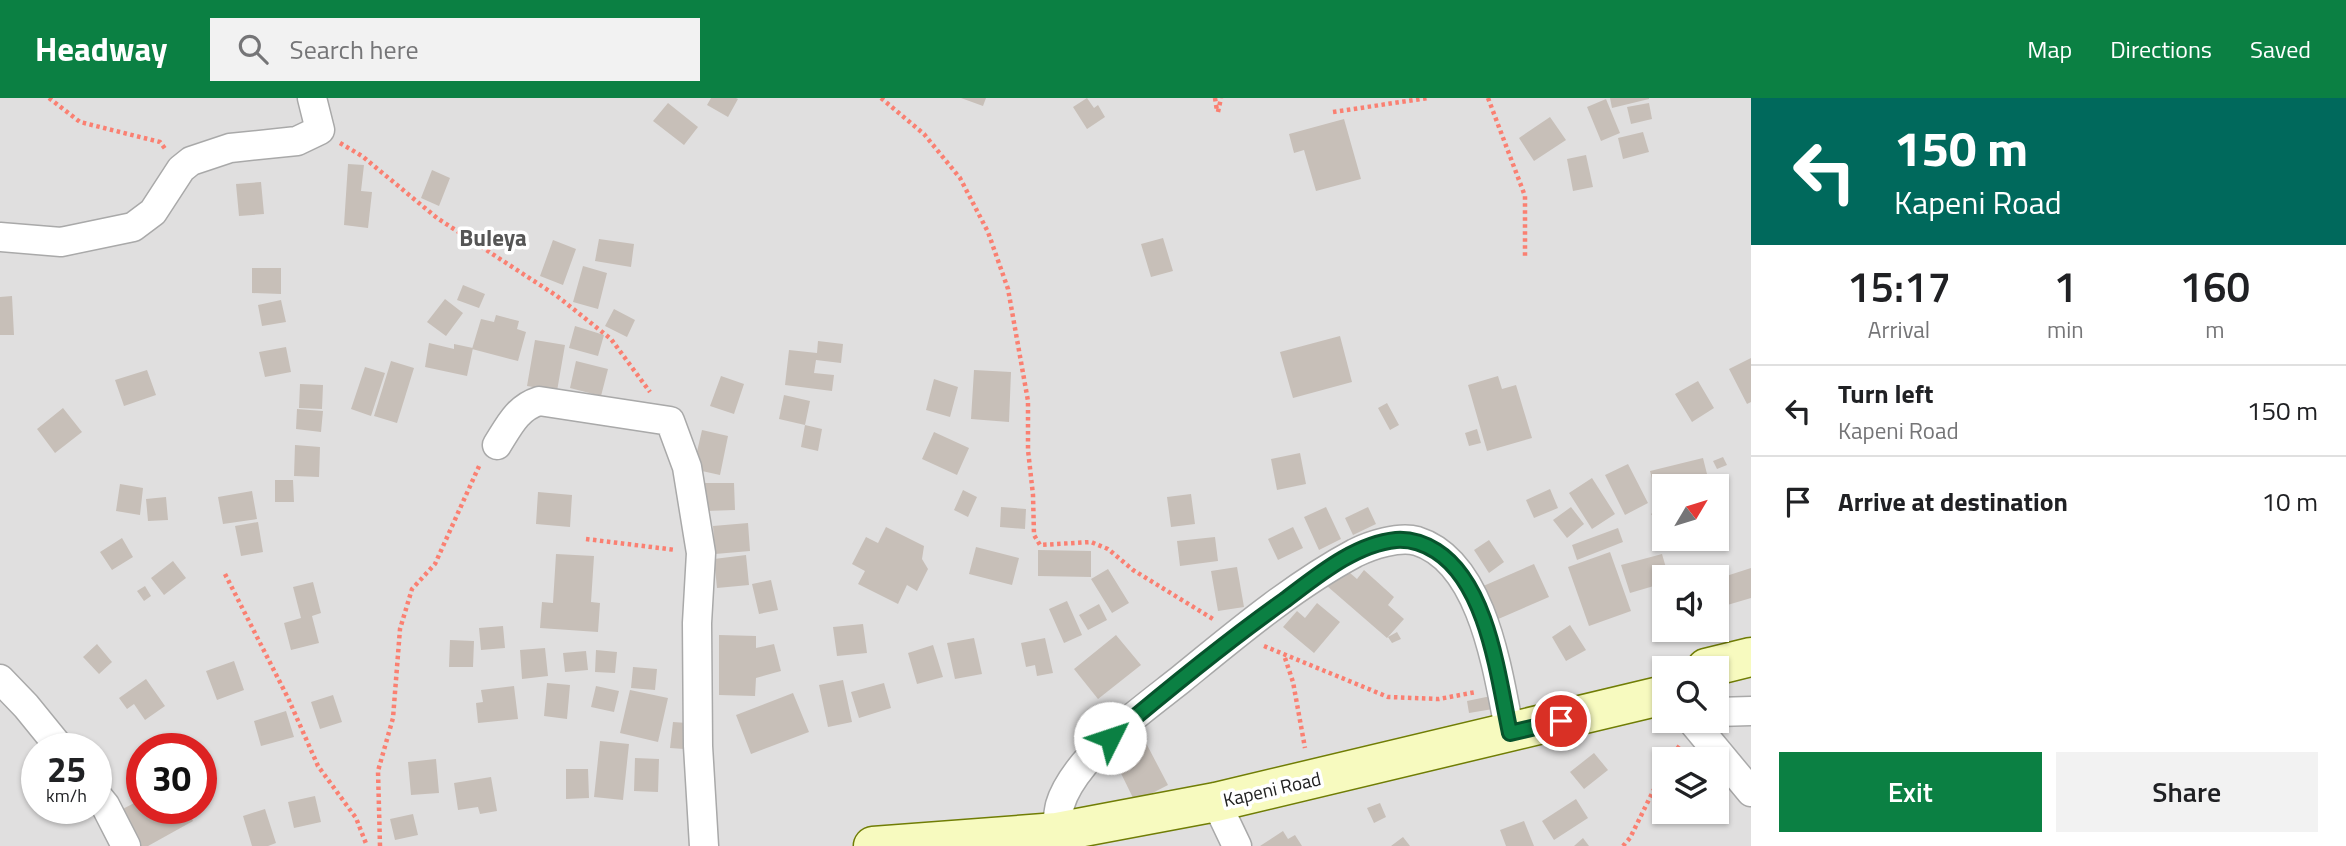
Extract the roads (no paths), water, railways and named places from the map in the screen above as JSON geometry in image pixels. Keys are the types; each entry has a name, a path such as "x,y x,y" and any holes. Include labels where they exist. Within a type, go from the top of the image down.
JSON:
{"main road":[{"path":"1729,662 1751,657"},
{"name":"Kapeni Road","path":"873,846 1054,839 1652,699"}],"street":[{"path":"0,237 61,242 133,228 153,212 181,169 202,156 230,148 297,141 320,130 312,98"},
{"path":"497,445 519,411 526,405 539,401 670,421 687,467 701,553 697,622 698,746 704,846"},
{"path":"1054,839 1061,804 1084,765 1110,738 1237,633 1309,582 1357,552 1395,540 1416,541 1437,552 1457,572 1479,607 1493,651 1510,733"},
{"path":"0,679 48,733"},
{"path":"1729,712 1751,711"},
{"path":"1702,733 1751,792"},
{"path":"1216,802 1237,846"},
{"path":"112,819 126,846"}],"district":[{"name":"Buleya","path":"493,238"}]}
